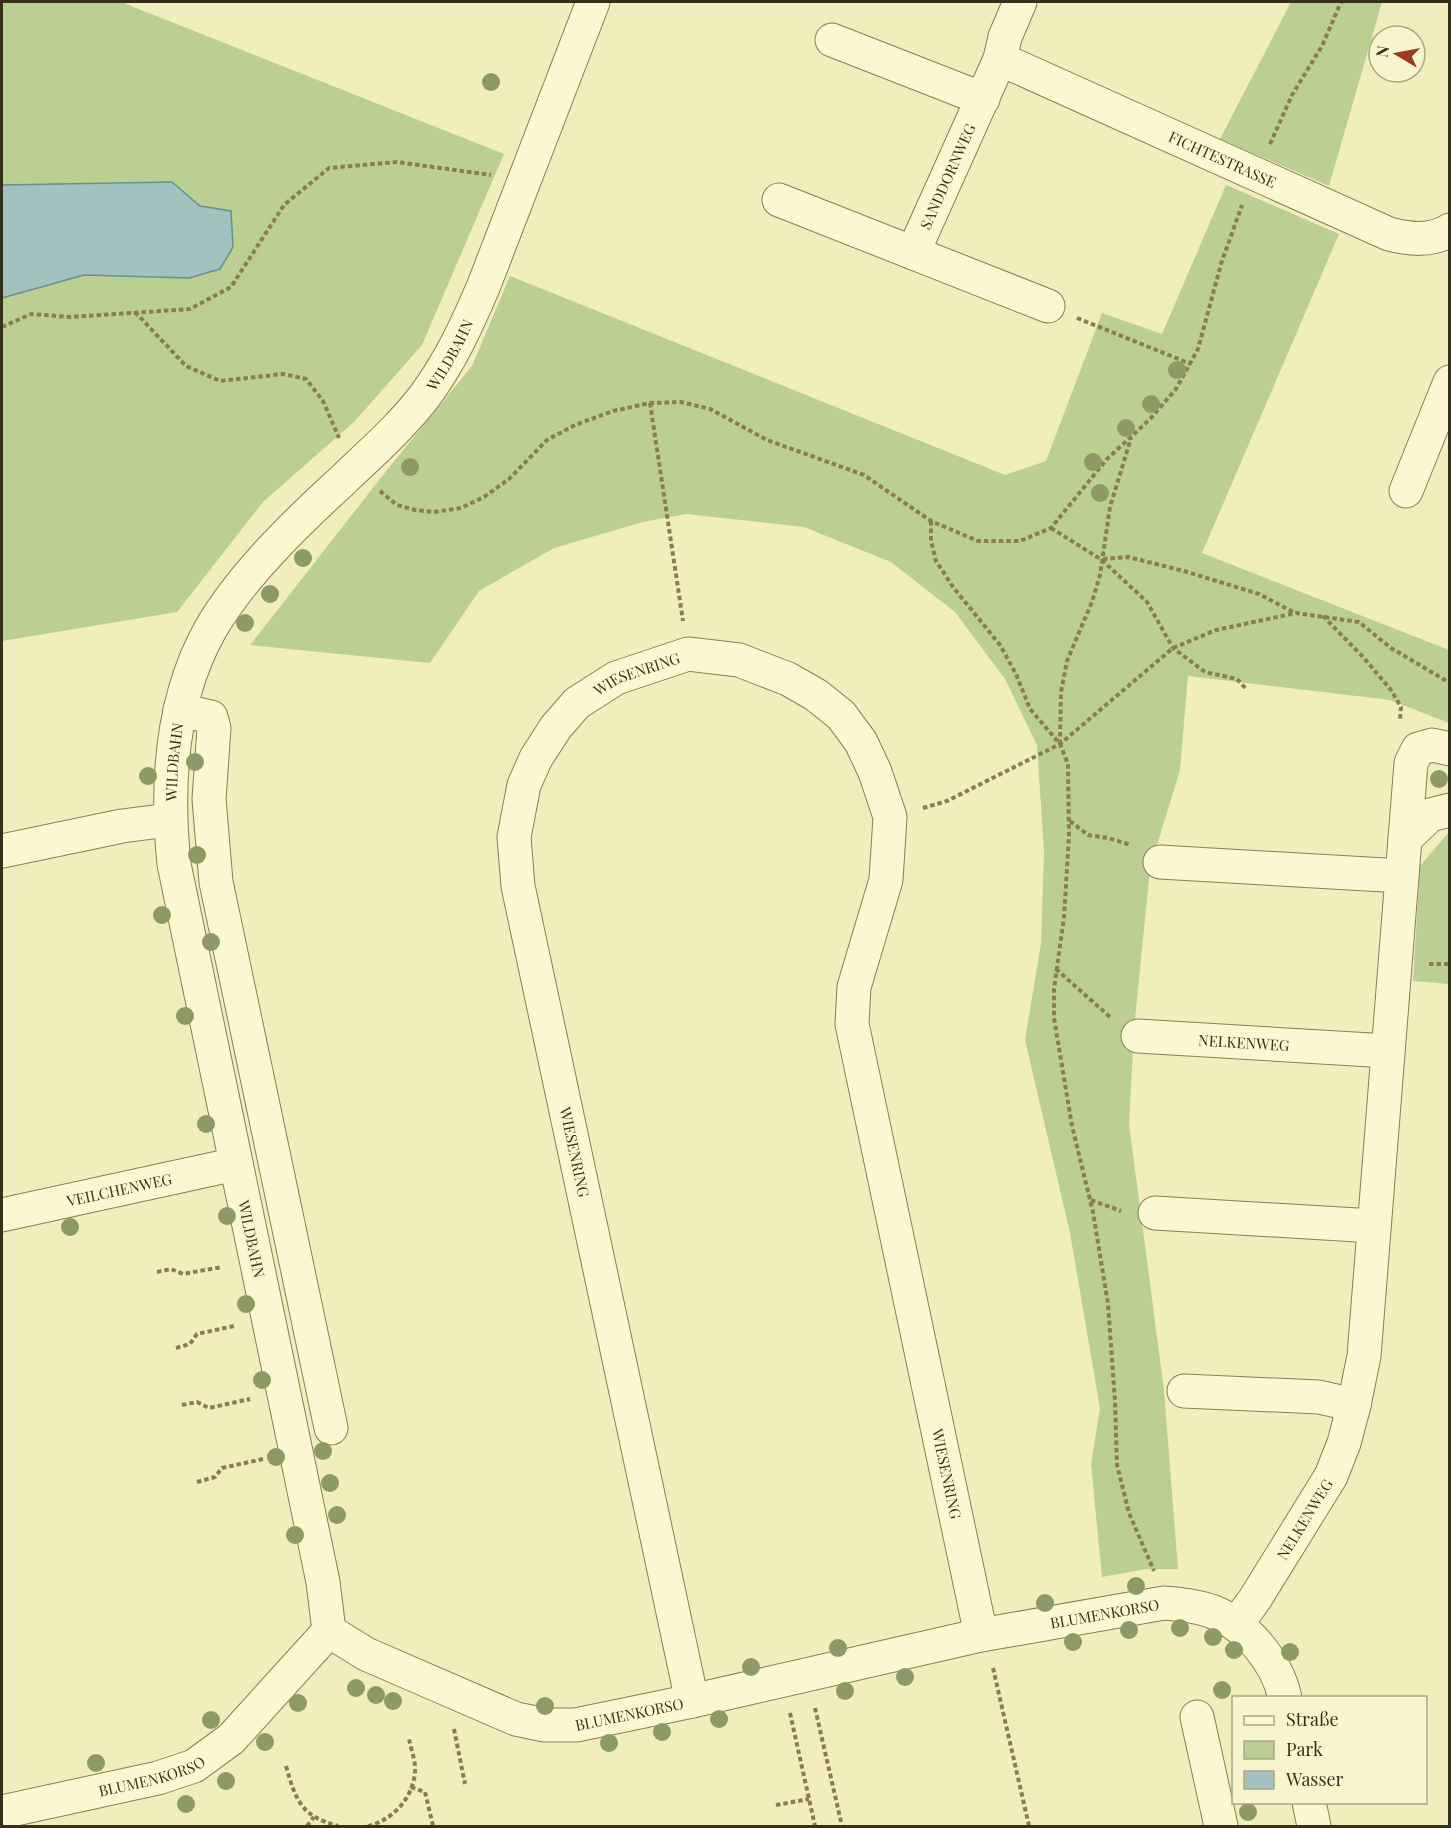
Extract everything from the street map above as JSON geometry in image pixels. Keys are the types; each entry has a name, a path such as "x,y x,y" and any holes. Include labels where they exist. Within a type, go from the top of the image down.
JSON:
{"street":[{"name":"WILDBAHN","path":"329,1631 323,1582 174,864 169,820 172,765 180,710 195,663 232,597 350,456 388,437 423,398 445,367 467,325 593,2"},
{"name":"SANDDORNWEG","path":"913,253 983,99 1020,2"},
{"path":"832,40 983,99"},
{"name":"FICHTESTRASSE","path":"1000,59 1389,234 1406,238 1448,238"},
{"path":"779,200 1048,306"},
{"path":"1406,491 1449,382"},
{"name":"WIESENRING","path":"692,1701 518,886 514,837 525,784 536,758 567,713 577,703 616,678 688,654 739,660 788,679 816,695 841,716 861,742 875,772 890,817 886,880 854,987 852,1024 983,1635"},
{"path":"180,710 211,717 214,728 208,799 211,842 222,916 331,1428"},
{"name":"NELKENWEG","path":"1236,1625 1255,1599 1331,1476 1344,1443 1354,1405 1364,1356 1411,763 1418,749 1432,745 1449,749"},
{"path":"1405,839 1430,815 1449,810"},
{"path":"2,851 122,825 169,820"},
{"path":"1160,862 1402,876"},
{"path":"186,925 222,916"},
{"name":"NELKENWEG","path":"1137,1036 1388,1051"},
{"path":"227,1122 264,1112"},
{"name":"VEILCHENWEG","path":"2,1215 236,1164"},
{"path":"1155,1213 1374,1226"},
{"path":"273,1338 310,1330"},
{"path":"1184,1391 1318,1397 1354,1405"},
{"name":"BLUMENKORSO","path":"2,1812 158,1778 194,1766 231,1739 329,1631 366,1654 516,1719 546,1725 576,1725 983,1635 1164,1603 1183,1604 1211,1611 1247,1634 1268,1658 1283,1687 1285,1696"},
{"path":"1197,1718 1221,1827"},
{"path":"1309,1804 1314,1827"}],"path":[{"path":"135,312 186,366 220,381 283,374 306,380 323,401 350,456 373,484 397,505 434,512 461,508 484,497 510,479 547,440 574,424 613,411 650,403 681,402 710,409 767,440 864,475 931,521 978,542 1020,541 1051,528 1107,459 1176,389 1191,364 1198,349 1221,264 1241,208 1292,95 1322,46 1341,2"},
{"path":"2,327 31,314 70,317 190,309 231,287 284,205 329,168 397,162 501,177 523,185"},
{"path":"1048,306 1191,364"},
{"path":"650,403 688,654"},
{"path":"1060,744 1061,692 1067,661 1092,602 1102,560 1110,507 1131,436"},
{"path":"931,521 931,542 936,561 953,587 1000,645 1016,674 1030,710 1060,744 1068,764 1070,821 1064,917 1054,989 1054,1018 1072,1126 1093,1212 1108,1304 1117,1465 1129,1513 1157,1578 1164,1603"},
{"path":"1051,528 1102,560 1147,602 1173,648 1205,672 1237,679 1247,690"},
{"path":"1102,560 1128,557 1184,571 1259,594 1296,613"},
{"path":"890,817 947,801 1060,744 1173,648 1216,630 1296,613 1359,622 1391,648 1449,682"},
{"path":"1323,616 1364,657 1391,690 1401,707 1400,723"},
{"path":"1070,821 1088,835 1108,838 1139,848 1160,862"},
{"path":"1056,969 1121,1027 1137,1036"},
{"path":"156,1272 171,1269 183,1274 223,1267"},
{"path":"176,1348 190,1344 197,1334 235,1326"},
{"path":"182,1405 197,1402 208,1408 250,1399"},
{"path":"197,1482 215,1477 222,1468 262,1459"},
{"path":"983,1635 1029,1827"},
{"path":"783,1680 815,1827"},
{"path":"815,1708 842,1827"},
{"path":"453,1725 465,1784"},
{"path":"368,1827 379,1824 398,1810 409,1794 415,1771 409,1738"},
{"path":"286,1766 294,1795 303,1807 318,1821 338,1827"},
{"path":"411,1787 425,1792 433,1827"},
{"path":"776,1805 809,1798"},
{"path":"307,1827 314,1817"}],"green space":[{"path":"2,2 121,2 504,154 422,345 354,422 263,502 177,612 2,641 2,298 84,275 189,278 231,211 200,206 172,182 2,185"},
{"path":"1291,2 1382,2 1376,24 1367,24 1367,54 1329,186 1220,139"},
{"path":"1226,185 1339,234 1202,553 1449,650 1449,723 1390,700 1188,676 1180,770 1150,868 1134,1030 1129,1124 1164,1390 1178,1569 1146,1569 1102,1577 1091,1464 1100,1408 1070,1233 1025,1040 1041,944 1044,850 1037,745 1005,679 955,612 891,562 804,527 686,514 643,522 554,548 479,591 430,663 250,645 472,366 510,276 1005,475 1046,461 1102,313 1162,334"},
{"path":"1449,832 1449,984 1413,981 1420,866"}],"water":[{"path":"172,182 200,206 231,211 233,247 220,269 189,278 84,275 2,298 2,185"}]}
